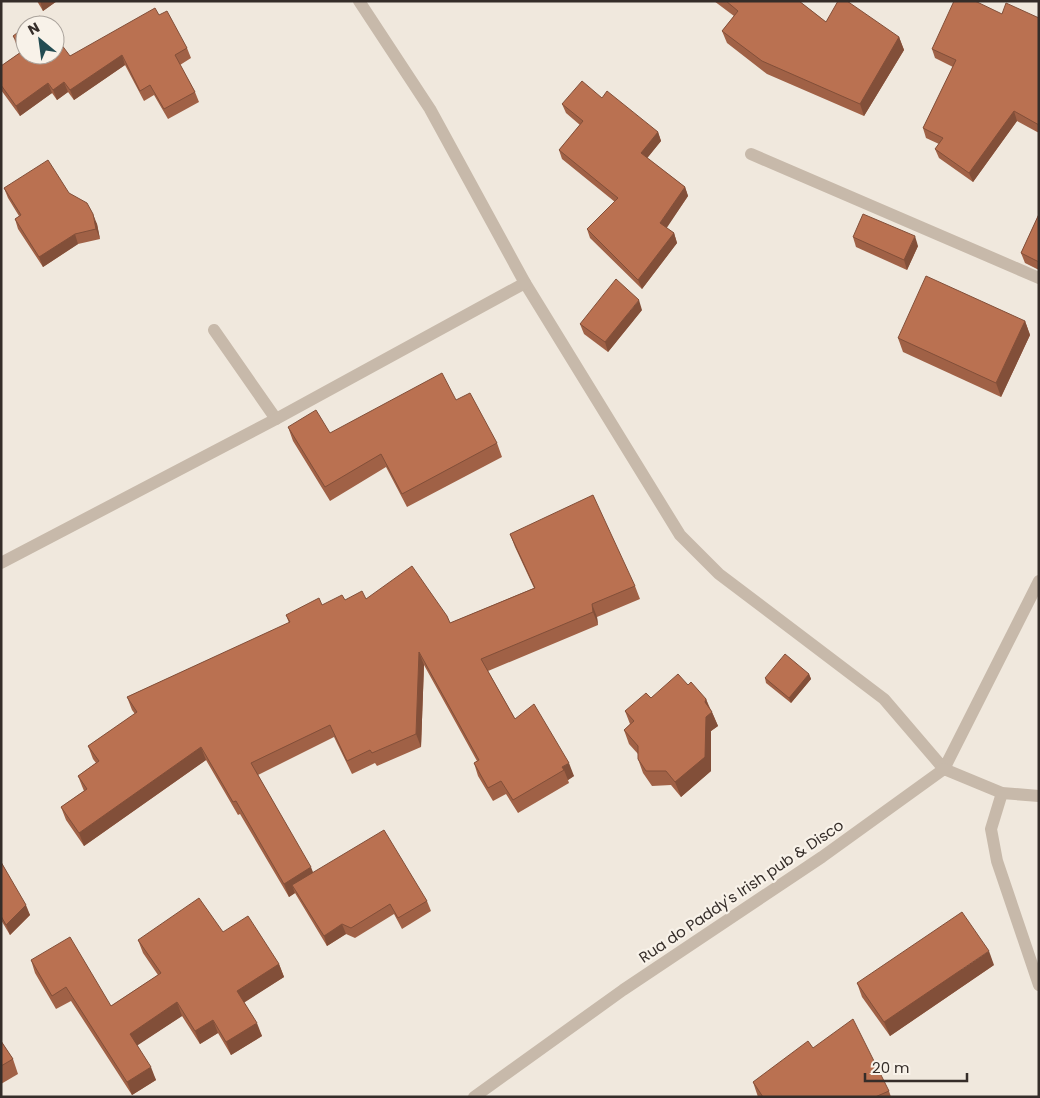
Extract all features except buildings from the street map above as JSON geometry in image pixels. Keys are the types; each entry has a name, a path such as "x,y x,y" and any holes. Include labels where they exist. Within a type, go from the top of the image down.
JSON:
{"street":[{"path":"359,1 430,110 525,283 680,535 719,574 884,699 944,769 1002,793 1039,796"},
{"path":"751,154 1039,278"},
{"path":"1,563 276,419 525,283"},
{"path":"214,330 276,419"},
{"path":"944,769 1039,581"},
{"name":"Rua do Paddy's Irish pub & Disco","path":"474,1097 623,990 822,857 944,769"},
{"path":"1002,793 991,829 997,861 1039,986"}]}
